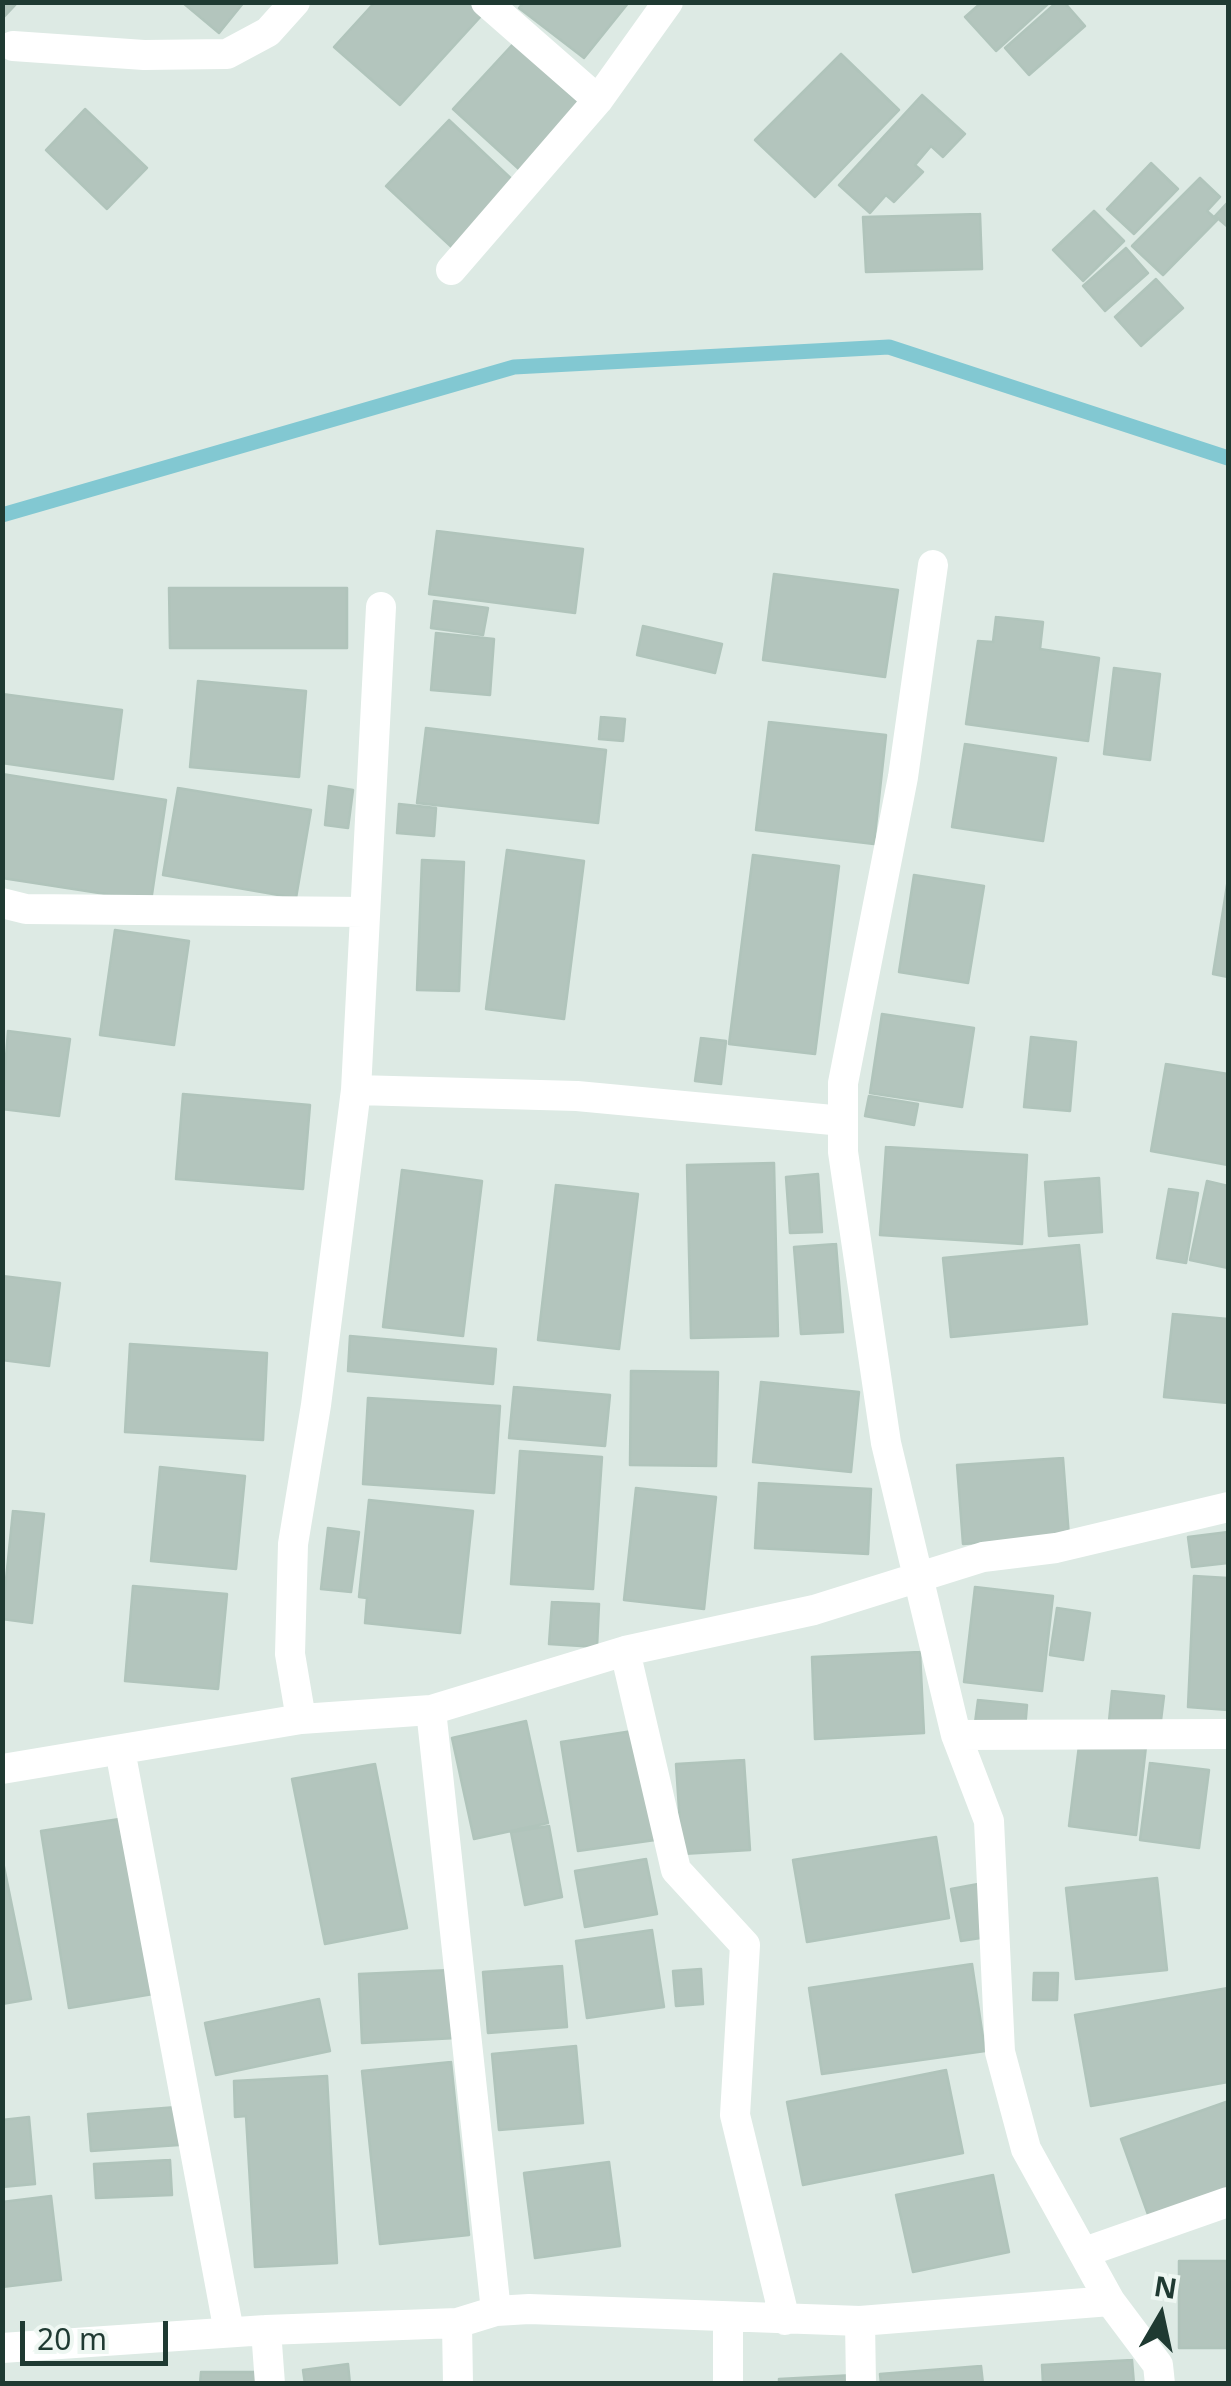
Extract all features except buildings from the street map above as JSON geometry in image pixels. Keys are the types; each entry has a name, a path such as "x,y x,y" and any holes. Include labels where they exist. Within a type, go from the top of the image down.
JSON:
{"street":[{"path":"13,46 144,55 227,54 268,32 296,2"},
{"path":"486,2 598,100"},
{"path":"451,270 598,100 668,2"},
{"path":"933,565 902,777 843,1084 843,1152 886,1443 956,1735 988,1821 1000,2052 1026,2149 1110,2301 1158,2365 1160,2384"},
{"path":"301,1719 290,1654 293,1544 316,1405 356,1090 382,608"},
{"path":"2,903 26,908 365,912"},
{"path":"356,1090 577,1096 843,1120"},
{"path":"2,1770 301,1719 431,1710 625,1650 814,1610 982,1557 1056,1548 1228,1506"},
{"path":"625,1650 676,1870 745,1945 735,2115 785,2320"},
{"path":"431,1710 496,2311"},
{"path":"956,1735 1228,1734"},
{"path":"120,1750 229,2332"},
{"path":"1085,2252 1228,2202"},
{"path":"2,2348 229,2332 458,2323 496,2311 860,2321 1110,2301"},
{"path":"728,2317 728,2384"},
{"path":"860,2321 861,2384"},
{"path":"458,2323 458,2384"},
{"path":"266,2330 270,2384"}],"waterway":[{"path":"2,515 514,367 889,347 1228,458"}]}
